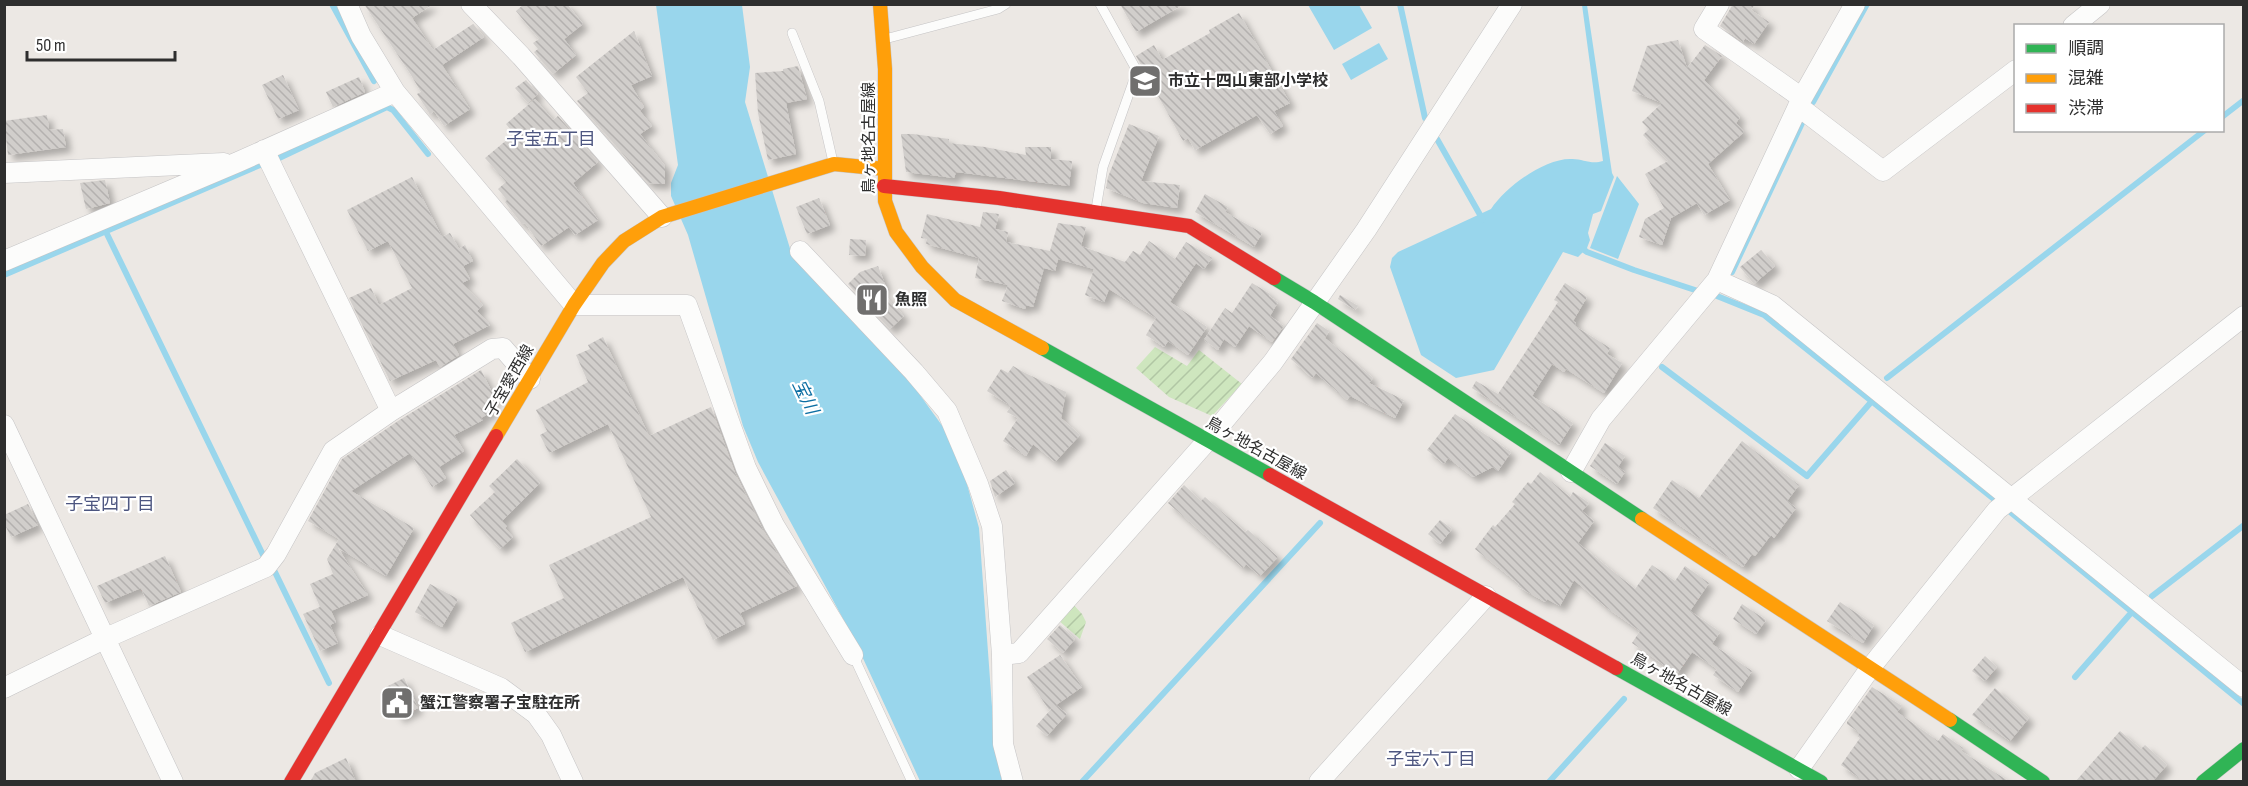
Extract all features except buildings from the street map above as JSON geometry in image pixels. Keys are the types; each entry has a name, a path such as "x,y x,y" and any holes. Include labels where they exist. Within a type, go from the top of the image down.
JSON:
{"main road":[{"name":"鳥ヶ地名古屋線","path":"880,4 885,69 884,186 888,211 898,237 912,256 955,300 1486,596 1800,775 1821,782"},
{"name":"子宝愛西線","path":"291,782 380,635 573,305 624,241 665,216 834,164 885,169"},
{"path":"884,186 999,198 1095,214 1189,226 1314,302 2043,782"},
{"path":"2203,782 2244,749"}],"street":[{"path":"347,4 361,36 395,92 573,305 687,305 746,468 774,525 853,655"},
{"path":"471,4 665,216"},
{"path":"1002,655 1019,653 1207,441 1273,362 1366,230 1512,4"},
{"path":"1719,4 1704,29 1800,102 1883,171 2014,72"},
{"path":"1571,472 1601,419 1717,280 1800,102 1855,4"},
{"path":"2075,24 2100,4"},
{"path":"4,261 238,162 395,92"},
{"path":"264,150 391,411"},
{"path":"4,173 238,162"},
{"path":"800,251 914,372 947,411 978,484 992,526 1002,655 1003,744 1012,782"},
{"path":"1717,280 1773,305 2244,687"},
{"path":"1800,775 1871,667 1997,510 2244,316"},
{"path":"4,687 106,638 266,567 276,554 333,451 391,411 492,349 503,348 530,379"},
{"path":"4,425 173,782"},
{"path":"1319,782 1486,596"},
{"path":"380,635 501,688 536,714 551,735 573,782"}],"lane":[{"path":"883,39 998,9 1006,4"},
{"path":"1095,214 1103,167 1137,70 1100,4"},
{"path":"792,33 819,101 834,164"},
{"path":"853,655 912,782"}],"green space":[{"path":"1155,347 1187,366 1199,350 1242,384 1212,416 1169,397 1136,368"},
{"path":"1072,603 1086,622 1080,639 1058,620"}],"water":[{"name":"宝川","path":"656,5 742,5 750,67 745,102 792,255 912,384 946,431 961,462 979,528 995,748 1002,781 920,781 854,639 758,462 743,426 688,235 671,196 671,183 678,165"},
{"path":"1308,5 1359,5 1372,28 1334,50"},
{"path":"1582,5 1587,5 1614,177 1601,211 1593,214 1587,248 1578,257 1563,252 1494,370 1456,378 1421,355 1390,267 1392,258 1398,252 1491,209 1505,192 1537,169 1559,160 1603,161"},
{"path":"1379,43 1388,59 1351,80 1342,64"},
{"path":"1617,176 1639,204 1618,259 1590,248"}],"waterway":[{"path":"332,4 374,81"},
{"path":"1400,4 1425,118"},
{"path":"1813,102 1867,4"},
{"path":"2224,115 2244,100"},
{"path":"275,160 387,107 393,110 428,154"},
{"path":"1732,272 1803,121"},
{"path":"1887,378 2202,132"},
{"path":"1437,139 1483,220"},
{"path":"4,275 260,165"},
{"path":"106,232 264,557"},
{"path":"1580,247 1587,252 1634,270 1698,291"},
{"path":"1717,296 1764,315 1995,500"},
{"path":"1662,367 1807,476 1872,401"},
{"path":"2009,511 2244,704"},
{"path":"1082,782 1320,523"},
{"path":"2152,596 2244,525"},
{"path":"273,568 329,683"},
{"path":"2075,677 2131,613"},
{"path":"1549,782 1624,699"}],"traffic: fast":[{"path":"1274,278 1314,302 1642,519"},
{"path":"1042,348 1270,475"},
{"path":"1616,668 1821,782"},
{"path":"1950,720 2043,782"},
{"path":"2203,782 2244,749"}],"traffic: slow":[{"path":"880,4 885,69 885,201 896,232 922,267 955,300 1042,348"},
{"path":"496,436 574,305 603,263 624,241 662,217 834,164 885,169"},
{"path":"1642,519 1950,720"}],"traffic: jam":[{"path":"884,186 999,198 1189,226 1274,278"},
{"path":"291,782 496,436"},
{"path":"1270,475 1616,668"}],"place":[{"name":"市立十四山東部小学校","path":"1145,81"},
{"name":"魚照","path":"872,300"},
{"name":"蟹江警察署子宝駐在所","path":"397,703"}],"district":[{"name":"子宝五丁目","path":"551,139"},
{"name":"子宝四丁目","path":"110,504"},
{"name":"子宝六丁目","path":"1431,759"}]}
